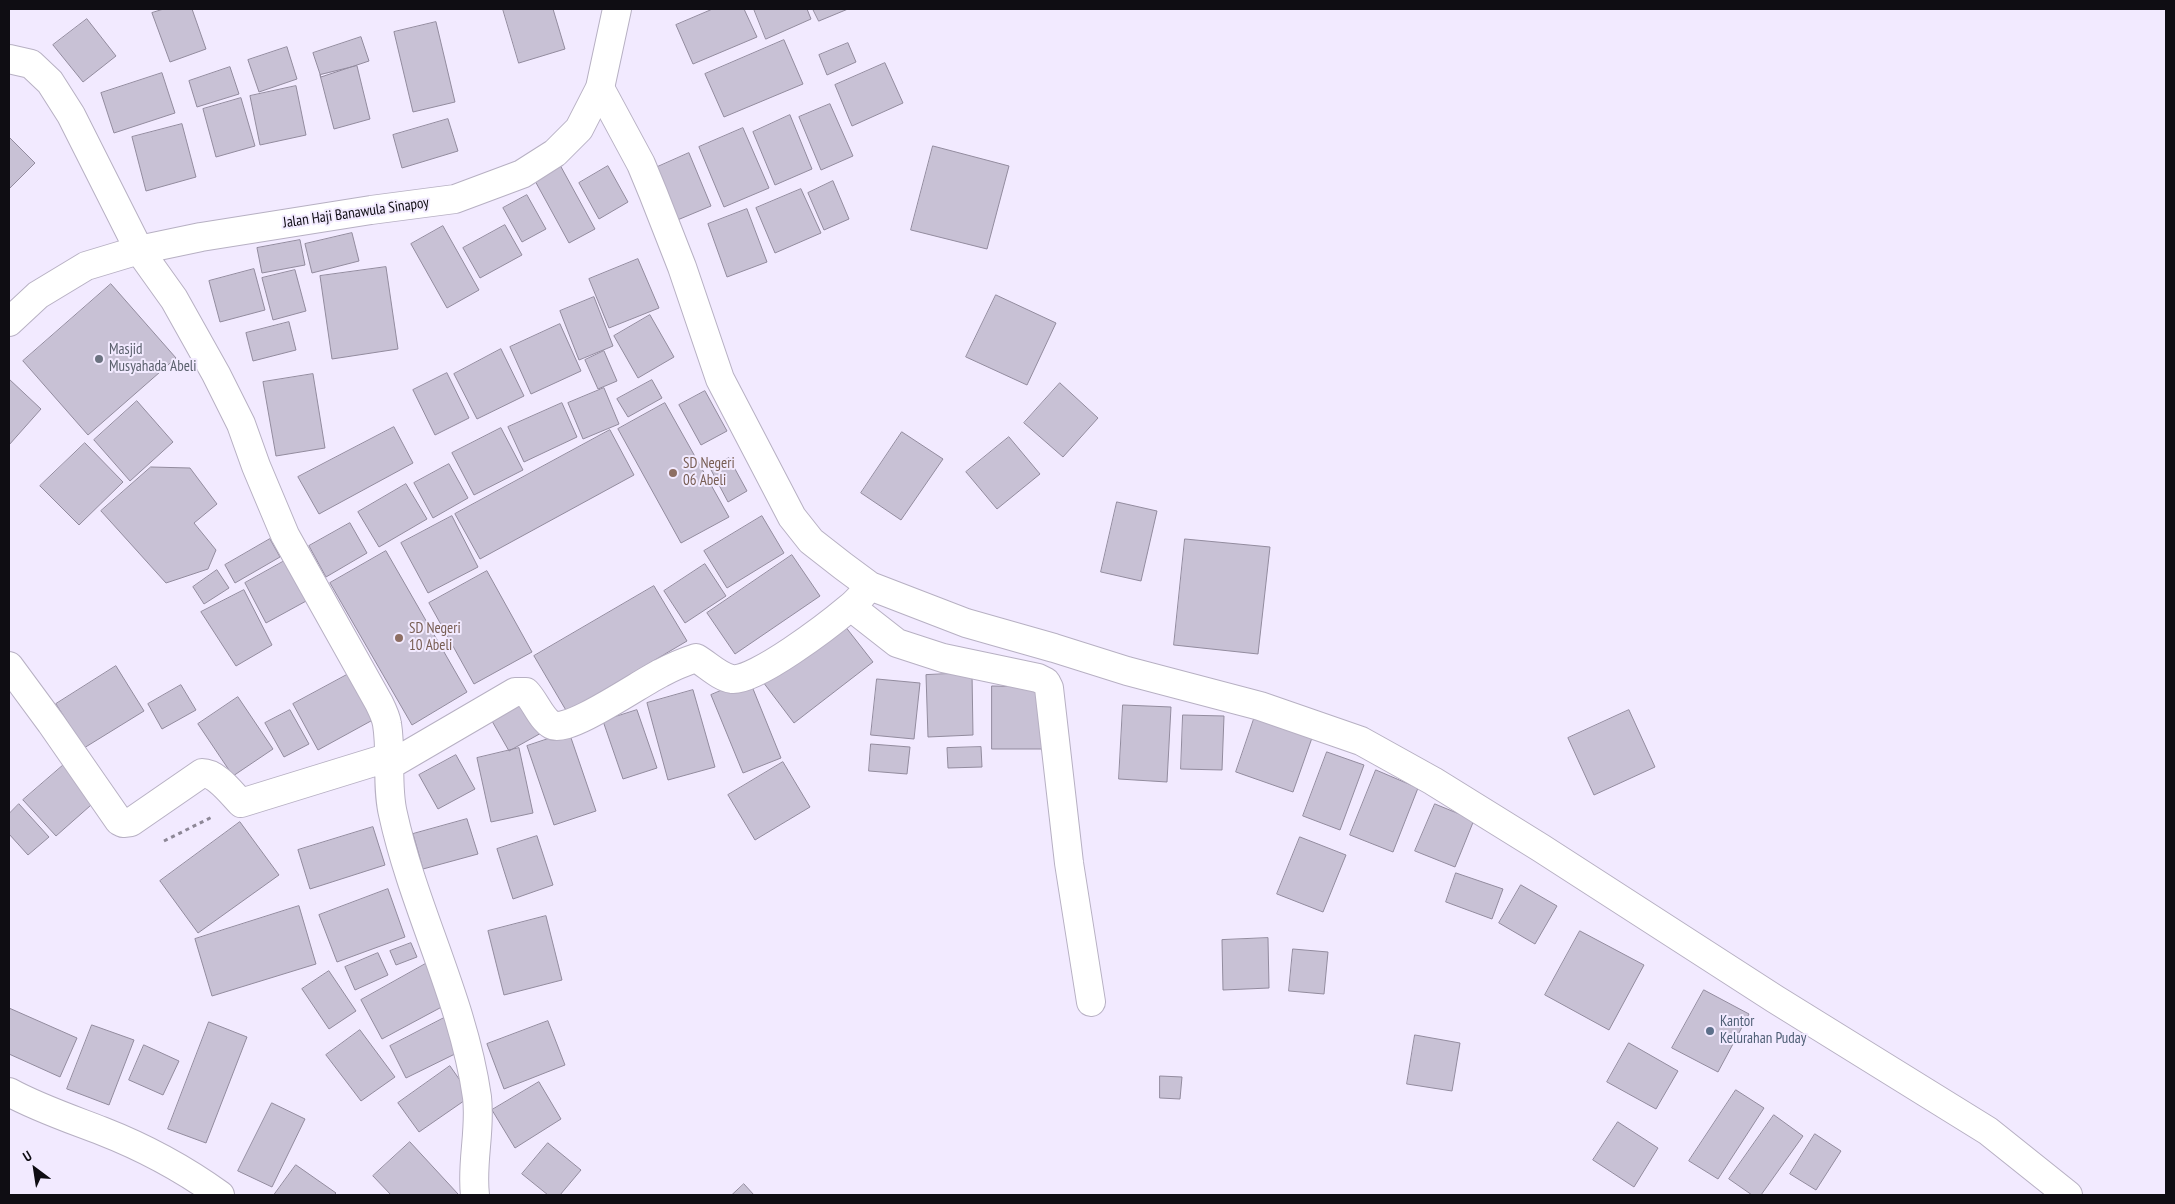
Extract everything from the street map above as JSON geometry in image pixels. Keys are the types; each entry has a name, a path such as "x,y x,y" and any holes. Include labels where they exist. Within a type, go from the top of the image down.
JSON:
{"main road":[{"name":"Jalan Haji Banawula Sinapoy","path":"9,322 38,295 86,266 139,250 201,237 371,210 455,199 522,174 555,154 580,129 600,88 617,9"},
{"path":"9,59 31,64 50,82 71,115 139,250 174,299 216,374 241,424 256,466 286,535 379,703 387,722 392,812 420,908 464,1037 477,1098 477,1129 473,1177 475,1195"},
{"path":"600,88 638,158 650,186 682,268 720,379 792,516 811,541 870,586 966,624 1054,648 1127,671 1260,706 1361,740 1518,834 1775,999 1988,1131 2068,1195"},
{"path":"9,666 52,723 119,821 123,823 131,822 202,773 209,774 221,783 241,803 390,761 515,692 526,692 548,722 552,726 560,727 601,708 661,673 696,658 725,677 734,679 752,675 786,654 851,607 870,586"},
{"path":"851,607 896,643 943,658 1038,678 1046,682 1050,688 1069,863 1091,1002"},
{"path":"9,1092 72,1121 102,1131 180,1168 220,1195"}],"building":[{"path":"164,9 192,9 206,49 170,62 152,13"},
{"path":"503,9 553,9 565,49 519,63"},
{"path":"713,9 744,9 757,37 693,64 676,25"},
{"path":"754,9 807,9 811,19 766,39"},
{"path":"813,9 848,9 819,21"},
{"path":"87,19 116,56 83,82 53,45"},
{"path":"436,22 455,102 413,112 394,32"},
{"path":"361,37 369,61 321,77 313,53"},
{"path":"784,40 803,84 724,117 705,74"},
{"path":"848,43 856,62 827,75 819,55"},
{"path":"287,47 297,79 259,92 248,60"},
{"path":"885,63 903,103 852,126 835,85"},
{"path":"357,66 370,119 334,129 320,75"},
{"path":"230,67 239,94 197,107 189,81"},
{"path":"162,73 175,113 114,133 101,93"},
{"path":"296,86 306,135 260,145 250,96"},
{"path":"241,98 255,146 216,157 203,109"},
{"path":"830,104 853,156 821,170 799,117"},
{"path":"790,115 812,169 775,185 753,132"},
{"path":"448,119 458,151 402,168 393,135"},
{"path":"182,124 196,177 146,191 132,137"},
{"path":"743,128 769,188 724,207 699,147"},
{"path":"9,137 35,163 9,189"},
{"path":"933,146 1009,166 987,249 911,230"},
{"path":"689,153 711,206 675,221 653,169"},
{"path":"560,165 595,229 569,243 534,179"},
{"path":"608,166 628,202 599,219 579,183"},
{"path":"833,181 849,219 824,230 808,193"},
{"path":"801,189 821,233 775,253 756,208"},
{"path":"527,195 546,229 522,242 503,208"},
{"path":"747,209 767,262 727,277 708,224"},
{"path":"505,225 522,255 480,278 463,248"},
{"path":"443,226 479,290 447,308 411,244"},
{"path":"352,233 359,261 312,273 305,244"},
{"path":"300,240 305,265 262,273 257,248"},
{"path":"638,259 659,308 609,328 589,279"},
{"path":"386,267 398,349 332,359 320,276"},
{"path":"254,269 265,310 220,322 209,281"},
{"path":"295,270 306,311 273,320 262,278"},
{"name":"Masjid Musyahada Abeli","path":"111,284 176,358 88,435 23,361"},
{"path":"996,295 1056,323 1027,385 966,357"},
{"path":"594,297 613,346 579,360 560,311"},
{"path":"650,315 674,357 638,378 614,336"},
{"path":"289,322 296,350 253,361 246,333"},
{"path":"560,324 581,371 531,394 510,347"},
{"path":"501,349 524,396 477,419 454,374"},
{"path":"604,351 617,381 598,389 585,360"},
{"path":"447,373 469,418 435,435 413,390"},
{"path":"313,374 325,448 276,456 263,382"},
{"path":"9,379 41,409 9,445"},
{"path":"652,380 662,398 628,417 617,399"},
{"path":"1060,383 1098,418 1063,457 1024,423"},
{"path":"604,388 619,424 583,439 568,403"},
{"path":"705,391 727,431 701,445 679,405"},
{"path":"137,401 173,442 130,481 94,440"},
{"path":"562,403 577,437 524,462 508,427"},
{"name":"SD Negeri 06 Abeli","path":"665,403 729,517 681,543 618,429"},
{"path":"394,427 413,463 319,514 298,477"},
{"path":"501,428 523,470 474,495 452,453"},
{"path":"610,430 634,475 480,559 455,514"},
{"path":"902,432 943,459 901,520 861,493"},
{"path":"1009,437 1040,474 997,509 966,472"},
{"path":"85,443 123,482 79,525 40,486"},
{"path":"729,458 747,491 728,502 710,468"},
{"path":"449,464 468,498 433,518 414,483"},
{"path":"151,467 190,468 217,504 194,523 216,550 208,569 166,583 101,511"},
{"path":"406,484 427,519 379,547 358,512"},
{"path":"1117,502 1157,511 1141,581 1101,572"},
{"path":"452,516 478,567 428,593 401,543"},
{"path":"762,516 784,553 727,588 704,551"},
{"path":"350,523 367,553 326,577 309,546"},
{"path":"270,539 280,557 235,583 225,565"},
{"path":"1185,539 1270,547 1258,654 1174,645"},
{"name":"SD Negeri 10 Abeli","path":"386,551 467,692 412,725 330,583"},
{"path":"792,555 820,596 735,654 707,613"},
{"path":"288,559 308,600 266,623 245,583"},
{"path":"705,564 726,596 685,623 664,591"},
{"path":"217,570 229,588 204,604 193,587"},
{"path":"487,571 532,652 474,684 429,603"},
{"path":"654,586 687,641 567,712 534,656"},
{"path":"244,590 272,645 236,666 201,612"},
{"path":"841,621 873,662 794,723 763,682"},
{"path":"116,666 144,711 84,748 56,704"},
{"path":"356,670 380,716 318,750 293,704"},
{"path":"972,673 973,735 928,737 926,675"},
{"path":"749,679 781,758 743,773 711,695"},
{"path":"877,679 920,683 914,739 871,735"},
{"path":"181,685 196,710 162,729 148,704"},
{"path":"992,686 1042,687 1042,749 992,749"},
{"path":"693,690 715,767 668,780 647,703"},
{"path":"522,695 543,732 509,751 488,714"},
{"path":"238,697 273,749 233,776 198,724"},
{"path":"1123,705 1171,707 1167,782 1119,779"},
{"path":"290,710 309,744 284,757 265,723"},
{"path":"637,710 657,768 623,779 603,721"},
{"path":"1629,710 1655,767 1594,795 1568,738"},
{"path":"1183,715 1224,716 1222,770 1181,769"},
{"path":"1255,716 1313,735 1293,792 1236,772"},
{"path":"569,732 596,811 554,825 527,746"},
{"path":"871,744 910,747 907,774 869,771"},
{"path":"981,747 982,767 948,768 947,748"},
{"path":"519,748 533,813 491,822 477,758"},
{"path":"1327,752 1364,765 1340,830 1303,816"},
{"path":"456,755 475,789 438,809 419,775"},
{"path":"67,762 99,798 56,836 23,800"},
{"path":"783,762 810,807 755,840 728,795"},
{"path":"1376,770 1418,788 1393,852 1350,835"},
{"path":"19,804 49,837 28,855 9,834 9,814"},
{"path":"1435,804 1474,820 1455,867 1415,851"},
{"path":"467,819 478,854 423,869 413,834"},
{"path":"240,822 279,875 198,933 160,881"},
{"path":"373,827 385,865 310,889 298,850"},
{"path":"537,836 553,885 513,899 497,849"},
{"path":"1300,837 1346,855 1323,912 1277,894"},
{"path":"1456,873 1503,889 1492,919 1446,902"},
{"path":"1521,885 1557,906 1535,944 1499,923"},
{"path":"388,889 405,937 337,962 319,915"},
{"path":"299,906 316,964 212,996 195,939"},
{"path":"546,916 562,980 504,995 488,931"},
{"path":"1580,931 1644,965 1609,1030 1545,995"},
{"path":"1268,938 1269,988 1223,990 1222,940"},
{"path":"411,943 417,957 396,965 390,951"},
{"path":"1293,949 1328,952 1324,994 1289,991"},
{"path":"378,953 388,975 355,990 345,967"},
{"path":"429,962 451,1002 382,1039 361,1000"},
{"path":"329,971 356,1011 329,1029 302,989"},
{"name":"Kantor Kelurahan Puday","path":"1704,990 1749,1014 1718,1072 1672,1048"},
{"path":"9,1008 77,1038 60,1077 9,1054"},
{"path":"444,1018 461,1051 406,1078 390,1046"},
{"path":"548,1021 565,1065 504,1089 487,1044"},
{"path":"209,1022 247,1037 206,1143 168,1129"},
{"path":"92,1025 134,1040 109,1105 67,1089"},
{"path":"360,1030 395,1077 361,1101 326,1055"},
{"path":"1415,1035 1460,1043 1452,1091 1407,1084"},
{"path":"1629,1043 1678,1071 1656,1109 1607,1082"},
{"path":"144,1045 179,1061 163,1095 129,1080"},
{"path":"450,1066 471,1096 419,1132 398,1103"},
{"path":"1160,1076 1182,1077 1180,1099 1160,1098"},
{"path":"539,1082 561,1119 515,1148 492,1110"},
{"path":"1736,1090 1764,1108 1718,1179 1689,1161"},
{"path":"272,1103 305,1119 272,1187 238,1171"},
{"path":"1774,1115 1803,1136 1761,1195 1752,1195 1729,1179"},
{"path":"1618,1122 1658,1148 1634,1187 1593,1160"},
{"path":"1815,1134 1841,1151 1816,1190 1790,1174"},
{"path":"410,1142 458,1194 391,1195 373,1176"},
{"path":"548,1143 581,1170 560,1195 548,1195 522,1174"},
{"path":"296,1165 336,1193 334,1195 274,1195"},
{"path":"744,1184 754,1195 732,1195"}],"place":[{"name":"Masjid Musyahada Abeli","path":"99,359"},
{"name":"SD Negeri 06 Abeli","path":"673,473"},
{"name":"SD Negeri 10 Abeli","path":"399,638"},
{"name":"Kantor Kelurahan Puday","path":"1710,1031"}]}
